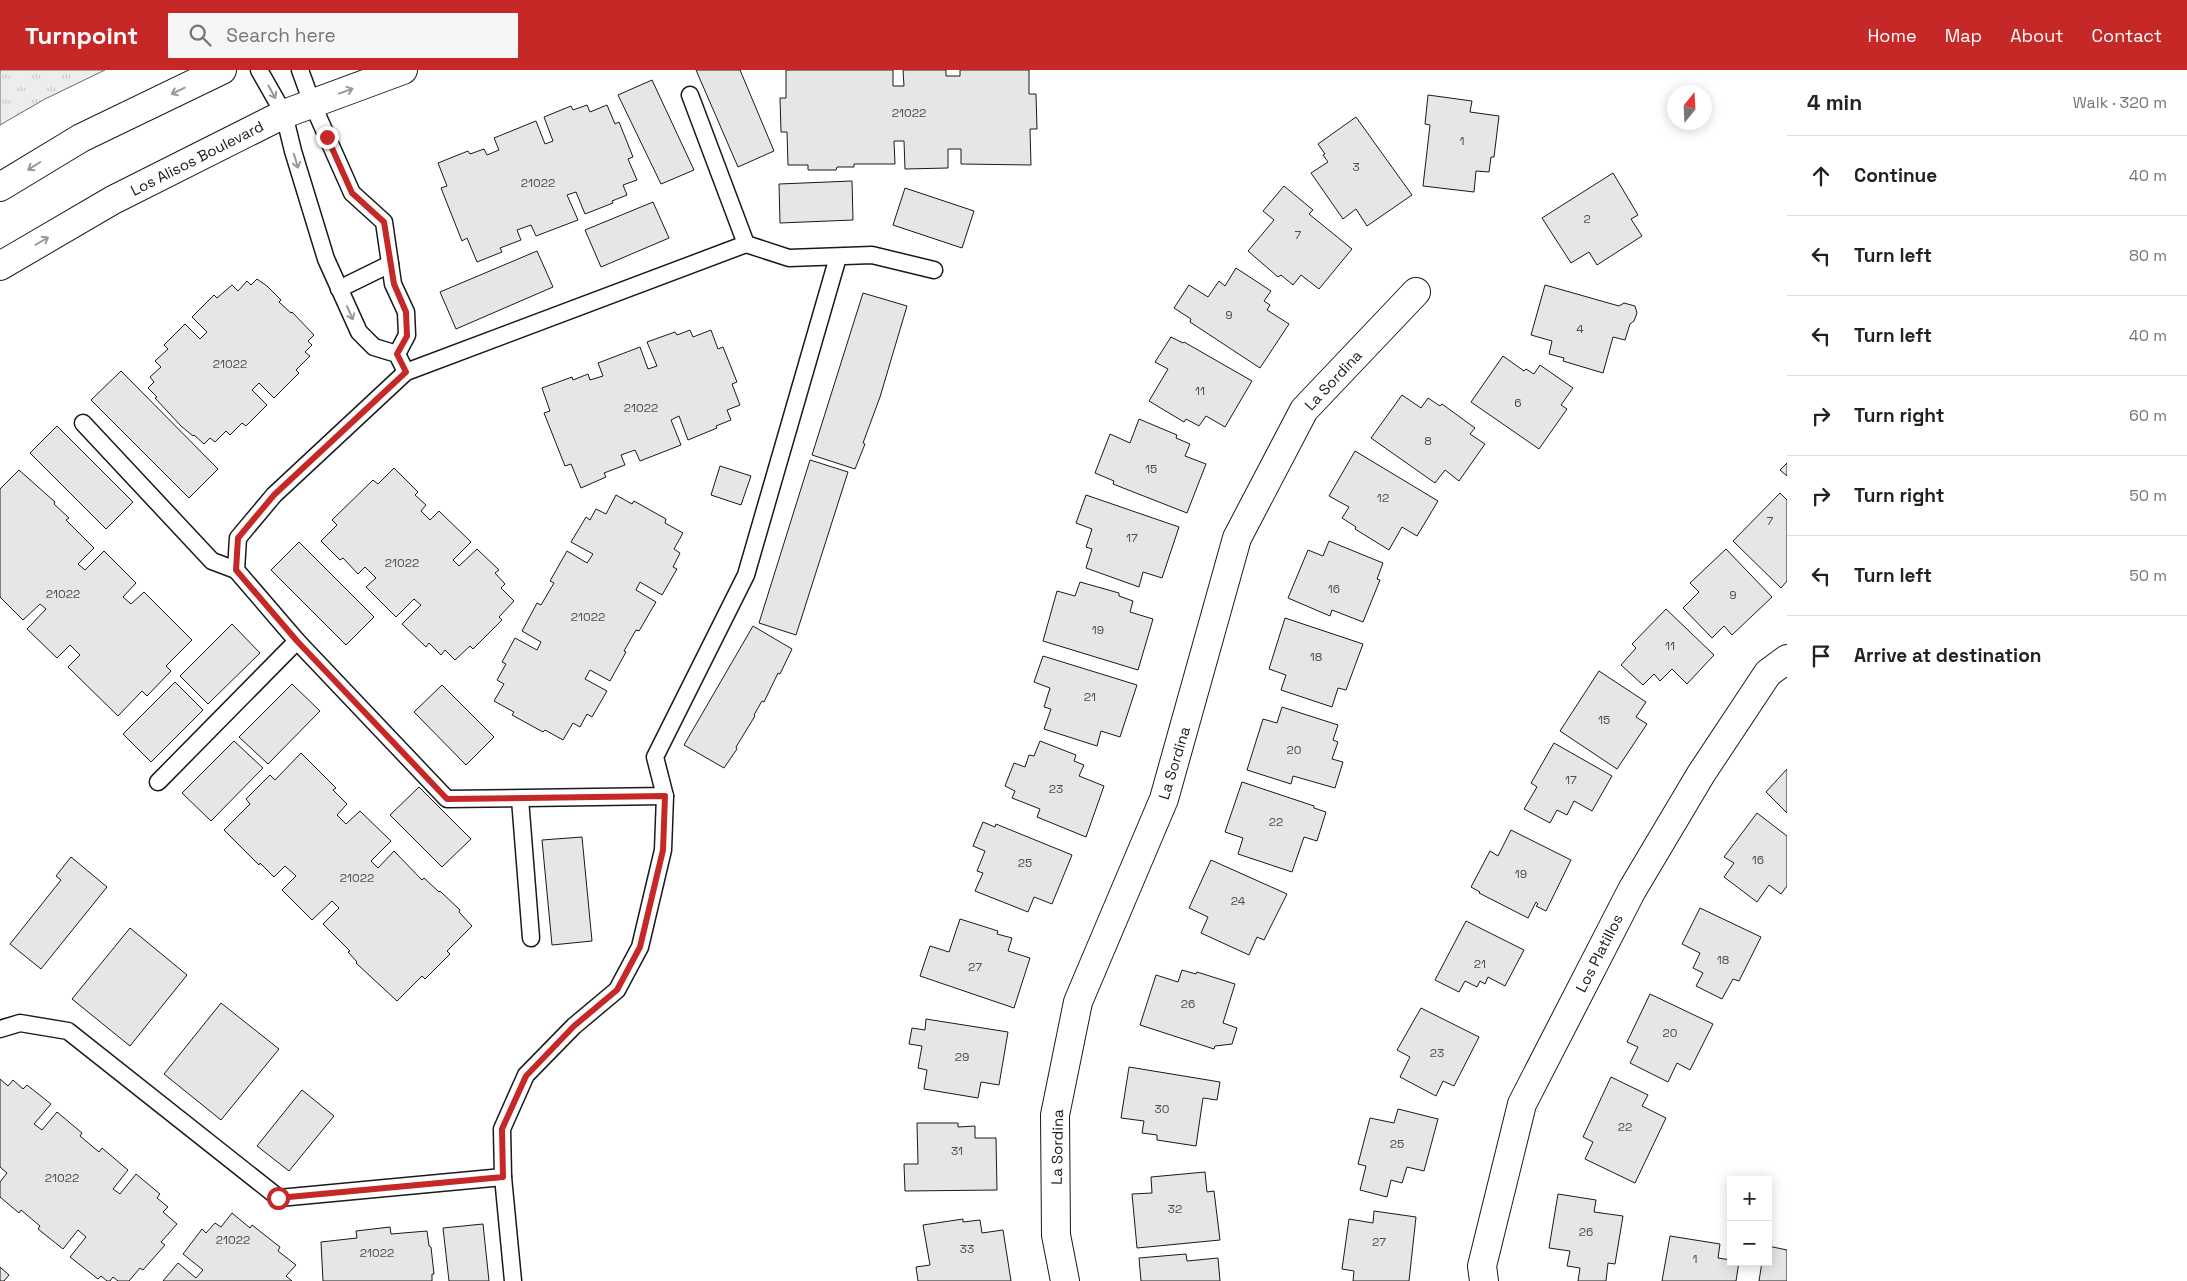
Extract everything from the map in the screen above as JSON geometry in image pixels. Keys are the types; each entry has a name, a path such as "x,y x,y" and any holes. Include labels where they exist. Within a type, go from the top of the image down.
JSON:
{"street":[{"path":"0,187 80,138 222,70"},
{"name":"Los Alisos Boulevard","path":"0,266 113,200 284,114 403,70"},
{"name":"La Sordina","path":"1066,1281 1056,1235 1055,1115 1078,1002 1164,799 1237,538 1304,410 1416,292"},
{"name":"Los Platillos","path":"1484,1281 1482,1266 1522,1104 1632,890 1691,791 1768,673 1787,659"}],"lane":[{"path":"259,70 284,114 292,151 326,259 358,332 374,347 397,354 406,372"},
{"path":"300,70 312,103 352,193 384,222 394,284 406,312 407,336 397,354"},
{"path":"690,95 746,244"},
{"path":"236,570 238,538 274,495 406,372 746,244 789,258 872,256 934,270"},
{"path":"513,1281 503,1177 502,1129 526,1076 574,1026 617,990 640,947 663,850 665,796 655,757 746,574 838,258"},
{"path":"339,289 390,264"},
{"path":"83,423 212,561 236,570 297,641 447,799 665,796"},
{"path":"158,782 297,641"},
{"path":"520,799 531,938"},
{"path":"0,1029 20,1023 68,1031 278,1198 503,1177"}],"green space":[{"path":"0,70 105,70 45,99 0,125"}],"building":[{"path":"696,70 740,70 774,151 738,167"},
{"path":"786,70 893,70 893,86 904,86 903,70 946,70 946,76 960,76 960,70 1029,70 1029,94 1036,94 1037,129 1030,129 1031,165 961,164 961,149 948,149 948,168 905,169 904,141 894,141 895,164 854,164 854,167 837,167 836,170 808,170 808,165 788,165 787,132 781,132 780,98 786,98"},
{"path":"652,80 694,170 661,184 618,95"},
{"path":"1428,95 1472,101 1470,112 1499,116 1494,157 1491,157 1489,172 1476,171 1474,192 1423,186 1430,125 1425,124"},
{"path":"587,105 590,112 607,105 615,124 619,122 633,157 628,159 637,180 623,185 627,195 612,201 613,203 585,214 576,192 567,195 578,220 536,236 531,225 517,230 521,240 500,248 502,252 477,262 467,238 462,241 441,188 447,186 438,163 468,151 470,154 484,149 487,155 499,150 494,138 536,121 545,144 553,141 544,117 571,106 573,110"},
{"path":"1356,117 1412,195 1367,226 1356,209 1343,219 1311,173 1328,162 1318,144"},
{"path":"1613,173 1638,215 1631,219 1642,236 1597,265 1589,252 1571,263 1542,218"},
{"path":"852,181 853,220 780,223 779,184"},
{"path":"1284,186 1313,210 1309,214 1352,249 1319,289 1301,275 1293,285 1281,275 1278,277 1248,251 1274,220 1263,211"},
{"path":"905,188 974,211 962,248 893,225"},
{"path":"653,202 669,238 601,267 585,230"},
{"path":"537,251 553,287 456,329 440,292"},
{"path":"1236,268 1271,291 1264,301 1270,305 1267,310 1289,324 1260,368 1190,322 1191,319 1174,308 1189,285 1208,297 1219,281 1225,286"},
{"path":"257,279 267,286 281,300 279,302 292,312 314,335 308,341 312,345 305,352 310,356 296,370 299,373 274,398 259,383 252,390 267,405 246,426 242,423 230,435 226,431 215,442 210,438 204,444 181,426 148,388 154,382 150,377 161,367 155,361 168,349 164,345 185,324 200,339 207,332 192,317 214,295 217,298 232,285 238,291 247,281 251,285"},
{"path":"1545,285 1619,306 1624,303 1635,306 1637,313 1634,321 1630,324 1625,340 1613,337 1603,373 1563,361 1564,358 1549,354 1552,341 1531,335"},
{"path":"863,293 907,306 880,397 855,469 812,455"},
{"path":"690,330 693,337 711,330 718,349 723,347 737,382 732,384 740,405 727,410 731,420 688,440 679,416 671,420 681,445 640,461 635,450 621,455 625,465 604,473 606,477 581,488 571,464 565,466 544,413 550,411 542,388 572,377 573,380 588,374 590,380 603,376 598,363 640,347 648,369 657,366 647,342 675,332 677,335"},
{"path":"1171,337 1184,342 1252,381 1225,427 1206,416 1199,426 1186,419 1184,422 1149,401 1168,369 1155,362"},
{"path":"1503,356 1524,371 1526,369 1534,374 1540,365 1573,388 1561,405 1567,409 1539,449 1471,402"},
{"path":"121,371 218,469 189,498 91,400"},
{"path":"1402,395 1421,408 1428,398 1440,406 1442,404 1475,428 1470,434 1485,444 1459,481 1445,470 1435,483 1371,438"},
{"path":"1139,419 1177,435 1176,438 1190,444 1185,456 1206,464 1187,513 1113,484 1114,481 1095,473 1110,434 1130,443"},
{"path":"57,426 133,502 106,529 30,453"},
{"path":"1355,451 1438,501 1417,536 1402,527 1389,550 1355,529 1356,527 1342,518 1349,507 1329,496"},
{"path":"810,460 848,472 796,635 759,623"},
{"path":"1787,463 1787,476 1780,470"},
{"path":"720,466 751,476 741,505 711,495"},
{"path":"394,468 418,492 415,495 426,505 421,511 430,520 439,511 471,542 453,560 459,566 477,549 499,570 495,573 505,584 501,588 514,601 499,617 502,620 473,649 470,646 455,660 445,650 441,655 429,643 426,647 402,624 421,605 414,599 396,617 366,587 376,578 365,567 358,574 343,558 340,560 321,541 337,525 332,520 373,480 378,484"},
{"path":"19,470 55,502 54,504 69,518 66,520 94,548 78,564 85,570 104,551 136,583 123,597 131,604 144,592 192,640 166,666 171,671 147,696 142,691 118,716 68,667 80,655 70,645 57,658 27,629 46,609 40,604 23,620 0,597 0,489"},
{"path":"1780,493 1787,500 1787,581 1781,588 1733,541"},
{"path":"616,495 632,504 634,501 666,519 665,523 683,533 674,549 680,553 673,567 677,569 662,595 640,582 636,590 656,602 639,631 636,630 610,681 590,670 585,679 607,691 592,717 587,714 580,727 573,723 563,740 545,730 543,732 512,715 514,712 494,701 504,684 497,680 506,664 502,662 515,638 537,650 541,642 522,631 537,603 541,605 554,583 550,581 567,551 587,563 593,554 571,542 586,517 590,520 596,509 606,514"},
{"path":"1086,495 1179,527 1162,578 1143,572 1139,587 1086,568 1092,549 1086,547 1092,529 1076,523"},
{"path":"1329,541 1383,563 1377,579 1380,580 1363,622 1332,610 1330,616 1288,598 1308,550 1323,556"},
{"path":"299,542 374,617 346,645 271,570"},
{"path":"1726,549 1772,597 1732,635 1724,626 1712,638 1683,608 1699,592 1690,583"},
{"path":"1080,582 1119,593 1119,596 1133,601 1130,612 1153,619 1138,670 1043,641 1057,591 1075,596"},
{"path":"1666,609 1714,655 1687,684 1672,669 1660,681 1654,674 1643,685 1621,665 1636,648 1632,644"},
{"path":"1285,618 1363,644 1346,690 1338,688 1332,707 1281,690 1286,675 1269,669"},
{"path":"232,624 260,653 208,704 180,676"},
{"path":"753,626 792,649 764,702 762,701 736,747 737,749 724,768 684,745"},
{"path":"1043,656 1137,685 1120,737 1101,731 1097,746 1044,729 1051,709 1044,707 1050,688 1034,682"},
{"path":"1599,671 1646,702 1636,717 1647,724 1617,769 1560,731"},
{"path":"175,682 203,710 151,762 123,734"},
{"path":"292,684 320,711 268,764 239,737"},
{"path":"442,685 494,737 466,765 414,712"},
{"path":"1282,707 1338,725 1333,740 1338,742 1332,759 1343,762 1335,788 1293,776 1291,784 1247,770 1263,719 1277,723"},
{"path":"234,741 263,768 211,821 182,793"},
{"path":"1040,741 1076,755 1074,761 1084,765 1079,776 1104,786 1086,837 1037,817 1040,809 1012,798 1015,791 1005,786 1014,763 1025,767 1029,755 1034,756"},
{"path":"1554,743 1612,776 1592,811 1574,801 1567,815 1557,810 1550,823 1524,809 1537,787 1531,783"},
{"path":"301,753 336,788 333,790 347,804 337,815 346,824 360,811 391,841 371,861 378,868 394,851 422,880 424,878 460,910 459,912 472,926 447,951 450,954 425,979 422,976 397,1001 356,963 348,952 350,951 323,924 339,908 332,901 312,920 282,890 296,876 285,866 274,877 260,863 259,865 224,830 250,804 246,799 270,775 275,780"},
{"path":"1787,769 1787,813 1766,792"},
{"path":"1242,782 1314,806 1314,808 1326,812 1317,841 1304,837 1292,872 1238,854 1243,838 1225,832"},
{"path":"419,787 471,839 442,867 390,815"},
{"path":"1757,813 1787,836 1787,886 1781,894 1769,885 1757,902 1724,877 1734,863 1724,857"},
{"path":"983,822 995,827 996,824 1072,855 1052,904 1034,897 1028,912 975,891 983,873 977,871 985,851 973,846"},
{"path":"1511,830 1571,860 1546,911 1536,906 1538,904 1536,902 1528,918 1471,887 1490,851 1498,856"},
{"path":"582,837 592,941 552,945 542,840"},
{"path":"71,857 107,887 41,969 10,944 61,880 56,876"},
{"path":"1211,860 1287,894 1264,940 1257,937 1249,955 1201,933 1208,917 1189,908"},
{"path":"1700,908 1761,937 1739,981 1733,979 1722,999 1696,986 1703,973 1693,968 1700,953 1682,944"},
{"path":"960,919 998,931 997,934 1012,938 1008,951 1030,958 1014,1008 920,976 930,946 949,952"},
{"path":"1466,921 1524,950 1505,986 1488,977 1485,984 1480,981 1477,987 1465,981 1459,992 1435,980"},
{"path":"130,928 187,975 130,1046 72,999"},
{"path":"1182,970 1196,974 1197,972 1235,984 1223,1023 1237,1028 1232,1044 1215,1046 1214,1049 1140,1025 1156,975 1178,982"},
{"path":"1650,994 1713,1024 1690,1070 1677,1063 1668,1082 1630,1063 1638,1047 1627,1042"},
{"path":"221,1003 279,1049 221,1120 164,1074"},
{"path":"1421,1008 1479,1037 1454,1086 1443,1081 1436,1096 1400,1077 1410,1057 1397,1050"},
{"path":"926,1019 1008,1032 999,1085 981,1082 978,1098 924,1089 927,1070 918,1068 922,1046 909,1044 912,1028 925,1030"},
{"path":"1129,1067 1220,1082 1217,1100 1203,1098 1196,1146 1157,1140 1157,1135 1142,1133 1144,1121 1121,1118"},
{"path":"1611,1077 1648,1095 1642,1106 1666,1118 1635,1183 1585,1159 1593,1142 1583,1137"},
{"path":"0,1079 8,1086 13,1080 23,1089 27,1085 51,1104 34,1124 42,1130 57,1112 82,1133 80,1136 99,1152 102,1148 128,1170 113,1189 120,1194 136,1174 160,1194 157,1198 168,1207 163,1212 177,1224 161,1242 165,1245 143,1270 140,1268 129,1281 118,1281 113,1277 110,1281 107,1281 101,1276 98,1279 70,1257 86,1237 78,1230 63,1249 38,1229 40,1226 21,1210 19,1213 0,1197 0,1182 7,1173 0,1167"},
{"path":"302,1090 334,1116 289,1171 257,1146"},
{"path":"1398,1109 1438,1119 1424,1171 1407,1167 1402,1183 1391,1180 1387,1197 1360,1190 1366,1166 1358,1164 1370,1118 1394,1123"},
{"path":"917,1123 958,1123 958,1127 975,1126 975,1138 996,1138 997,1190 905,1191 904,1164 918,1164"},
{"path":"1205,1172 1207,1192 1214,1191 1220,1240 1137,1248 1132,1194 1152,1193 1151,1177"},
{"path":"1558,1194 1596,1200 1594,1212 1623,1216 1615,1264 1608,1263 1606,1281 1578,1281 1580,1268 1567,1266 1570,1251 1549,1248"},
{"path":"1374,1211 1416,1217 1409,1281 1353,1281 1354,1271 1342,1269 1349,1219 1373,1223"},
{"path":"232,1213 250,1228 252,1225 280,1247 278,1251 296,1265 286,1276 292,1281 163,1281 178,1263 196,1278 203,1270 183,1254 202,1229 206,1233 215,1223 221,1227"},
{"path":"963,1219 963,1222 980,1220 982,1233 1003,1230 1011,1281 918,1281 916,1267 930,1265 923,1225"},
{"path":"483,1224 489,1281 449,1281 443,1228"},
{"path":"390,1227 391,1234 427,1231 434,1274 432,1274 432,1281 323,1281 321,1242 357,1238 356,1231"},
{"path":"1670,1236 1720,1244 1718,1258 1727,1259 1727,1266 1738,1266 1736,1281 1662,1281"},
{"path":"1772,1247 1787,1250 1787,1281 1759,1281 1761,1266 1772,1266"},
{"path":"1186,1254 1187,1261 1218,1258 1220,1281 1141,1281 1139,1258"},
{"path":"0,1267 9,1275 4,1281 0,1281"}],"route":[{"path":"278,1198 503,1177 502,1129 526,1076 574,1026 617,990 640,947 663,850 665,796 447,799 297,641 236,570 238,538 274,495 406,372 397,354 407,336 406,312 394,284 384,222 352,193 327,137"}]}
